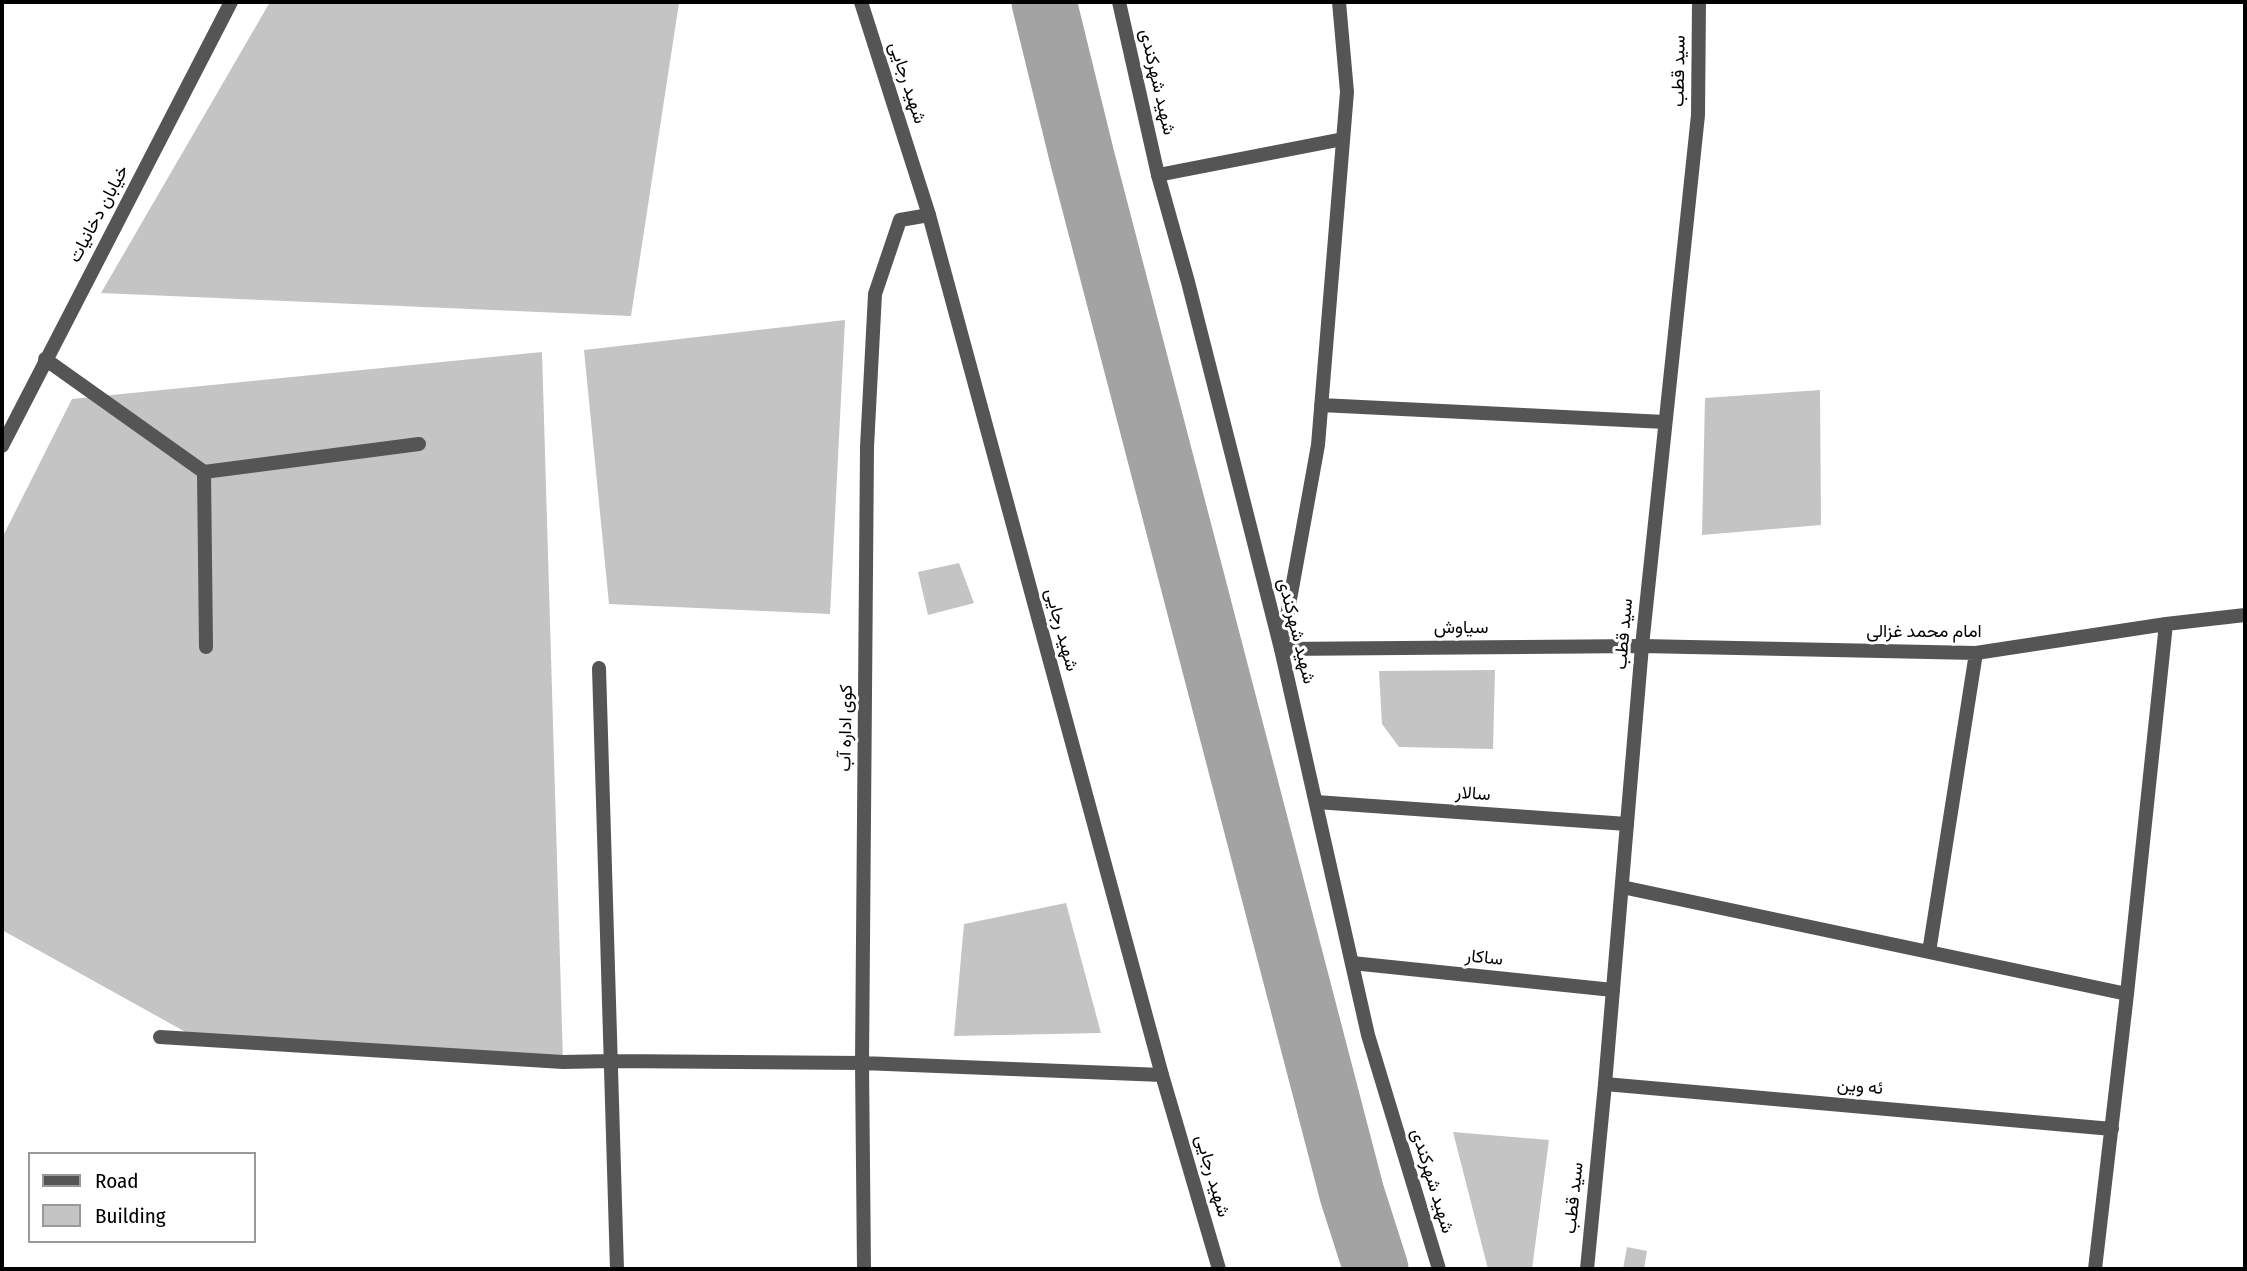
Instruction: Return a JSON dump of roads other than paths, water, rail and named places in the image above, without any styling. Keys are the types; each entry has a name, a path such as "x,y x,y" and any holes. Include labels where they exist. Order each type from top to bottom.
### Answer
{"street":[{"name":"خیابان دخانیات","path":"2,446 231,2"},
{"name":"شهید رجایی","path":"861,2 929,215 1163,1075 1219,1269"},
{"name":"شهید شهرکندی","path":"1119,2 1158,175 1188,282 1281,649 1368,1035 1438,1269"},
{"path":"1281,649 1318,446 1347,92 1339,2"},
{"name":"سید قطب","path":"1587,1269 1642,646 1698,115 1699,2"},
{"path":"1158,175 1343,139"},
{"name":"کوی اداره آب","path":"864,1269 862,1062 867,447 875,294 900,220 929,215"},
{"path":"45,359 204,471 419,444"},
{"path":"1321,405 1664,422"},
{"path":"204,471 206,647"},
{"name":"امام محمد غزالی","path":"1642,646 1976,653 2166,624 2245,615"},
{"path":"2095,1269 2166,624"},
{"name":"سیاوش","path":"1281,649 1642,646"},
{"path":"1929,952 1976,653"},
{"path":"599,668 617,1269"},
{"name":"سالار","path":"1316,802 1627,824"},
{"path":"1622,887 2127,994"},
{"name":"ساکار","path":"1352,963 1613,990"},
{"path":"160,1037 563,1062 862,1062 1163,1075"},
{"name":"ئه وین","path":"1605,1084 2112,1129"}],"waterway":[{"path":"1044,2 1352,1194 1376,1269"}]}
